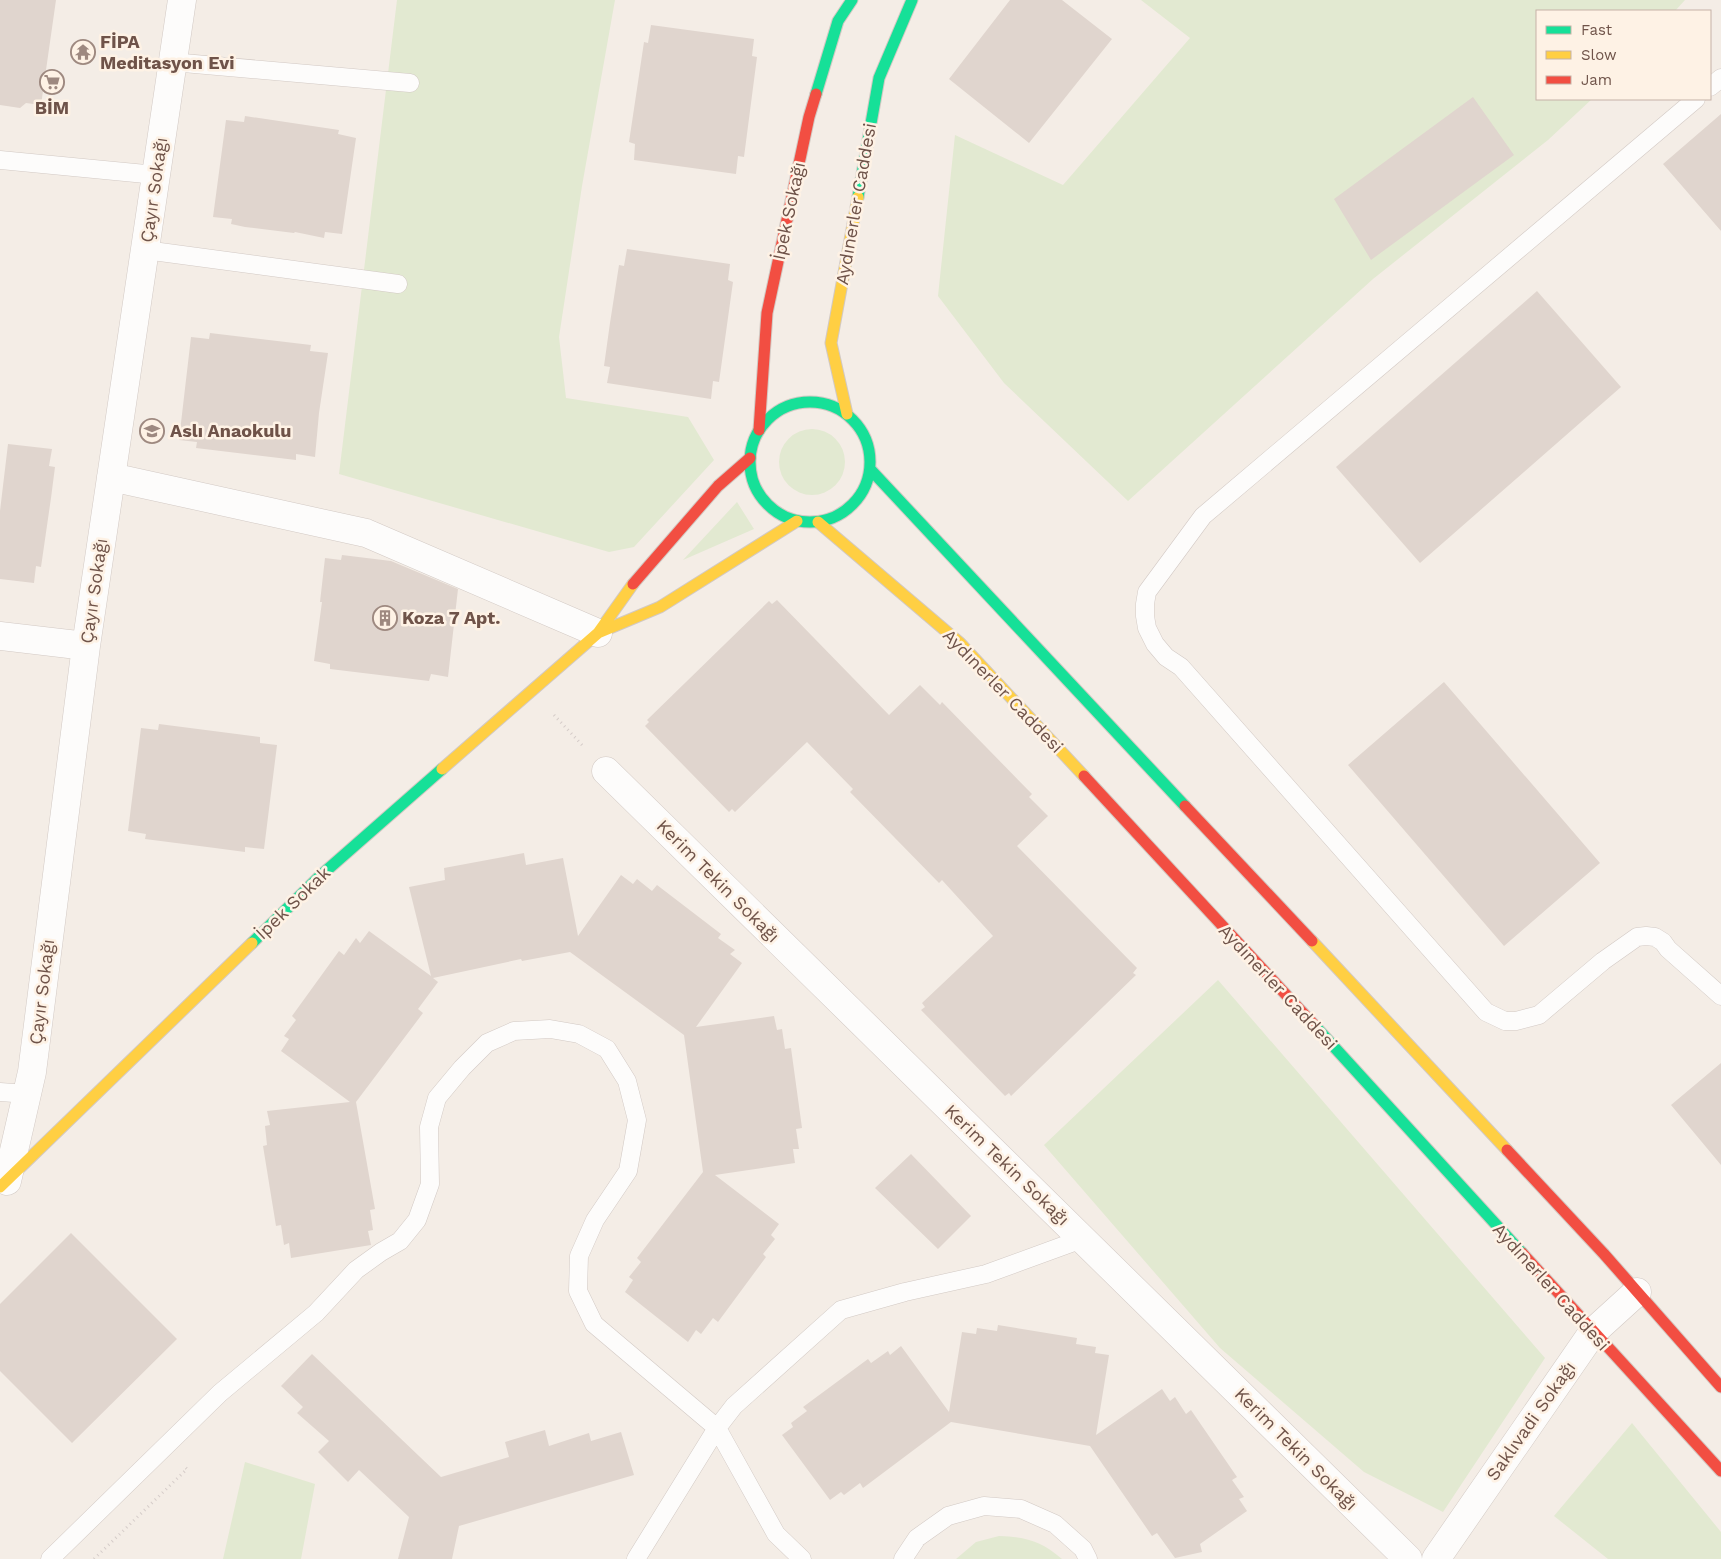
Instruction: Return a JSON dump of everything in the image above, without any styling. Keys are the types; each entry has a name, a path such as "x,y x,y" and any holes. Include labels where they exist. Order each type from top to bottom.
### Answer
{"main road":[{"name":"İpek Sokağı","path":"759,430 767,314 809,117 838,21 852,0"},
{"name":"Aydınerler Caddesi","path":"847,414 831,343 879,78 912,0"},
{"path":"808,401 829,404 847,414 862,430 869,448 870,469 862,493 848,509 830,519 818,522 797,520 778,513 762,498 752,480 750,458 759,430 773,414 792,404 808,401"},
{"path":"598,633 634,583 718,486 750,458"},
{"path":"870,469 1637,1292 1721,1387"},
{"path":"598,633 660,607 797,520"},
{"name":"Aydınerler Caddesi","path":"818,522 960,643 1304,1014 1592,1332 1721,1471"},
{"name":"İpek Sokak","path":"3,1184 319,877 598,633"}],"street":[{"name":"Çayır Sokağı","path":"3,1184 32,1072 86,646 182,0"},
{"path":"111,477 366,533 598,633"},
{"path":"0,636 86,646"},
{"name":"Kerim Tekin Sokağı","path":"606,771 1408,1559"},
{"name":"Saklıvadi Sokağı","path":"1436,1559 1592,1332 1637,1292"}],"lane":[{"path":"172,62 410,82"},
{"path":"1711,86 1721,78"},
{"path":"1695,100 1203,516 1147,592 1145,616 1147,628 1154,644 1166,657 1182,667 1486,1012 1505,1021 1516,1021 1538,1015 1603,961 1637,937 1646,936 1655,937 1663,942 1668,949 1721,996"},
{"path":"0,160 156,175"},
{"path":"145,250 398,284"},
{"path":"50,1559 220,1393 316,1313 356,1270 400,1241 417,1220 430,1184 430,1127 437,1098 462,1068 487,1043 514,1031 550,1029 579,1034 607,1048 627,1081 637,1120 628,1171 595,1220 578,1256 578,1291 594,1324 717,1428 776,1534 802,1559"},
{"path":"0,1092 27,1094"},
{"path":"636,1559 717,1428 734,1406 841,1310 905,1292 986,1274 1082,1238"},
{"path":"903,1559 917,1538 948,1516 984,1506 1021,1509 1055,1524 1083,1549 1088,1559"}],"path":[{"path":"532,691 606,771"}],"green space":[{"path":"397,0 615,0 582,186 559,337 566,398 688,417 714,460 634,547 609,552 339,474"},
{"path":"1141,0 1685,0 1676,10 1536,10 1536,100 1591,100 1548,140 1373,279 1128,501 1004,383 938,296 955,135 1063,185 1190,38"},
{"path":"805,429 819,429 831,434 840,443 845,455 843,475 836,486 819,495 805,495 793,490 784,481 779,469 779,455 784,443 793,434"},
{"path":"737,502 754,529 683,560"},
{"path":"1218,980 1545,1358 1443,1512 1364,1472 1220,1348 1044,1145"},
{"path":"1632,1423 1721,1532 1721,1559 1608,1559 1554,1516"},
{"path":"245,1462 315,1484 301,1559 223,1559"},
{"path":"999,1536 1017,1537 1033,1541 1062,1559 956,1559 976,1542"}],"building":[{"path":"0,0 56,0 41,105 26,103 20,108 0,105"},
{"path":"1010,0 1062,0 1112,39 1029,143 949,79"},
{"path":"651,25 754,39 752,56 757,57 744,157 738,156 736,174 634,160 635,144 629,142 644,42 648,43"},
{"path":"1473,97 1514,155 1371,260 1334,199"},
{"path":"1721,114 1721,231 1663,164"},
{"path":"245,116 339,130 338,134 356,138 342,234 325,232 324,238 295,232 245,227 231,224 232,219 213,217 226,120 244,122"},
{"path":"627,249 730,264 728,280 733,282 719,382 713,381 711,399 607,383 610,367 604,366 610,323 619,265 624,266"},
{"path":"1537,291 1621,387 1420,563 1336,467"},
{"path":"210,333 311,345 310,351 328,353 315,457 296,454 296,460 196,448 197,442 179,440 191,337 209,339"},
{"path":"8,444 52,449 49,466 55,467 51,498 41,567 36,566 34,583 0,579 0,511"},
{"name":"Koza 7 Apt.","path":"342,555 391,561 458,589 448,677 431,674 429,681 330,669 330,664 314,661 322,602 320,602 325,558 341,560"},
{"path":"777,600 889,715 920,685 940,705 942,702 1032,794 1029,797 1048,816 1017,846 1137,968 1133,973 1136,975 1011,1096 1009,1093 1005,1096 921,1010 925,1007 922,1003 993,936 942,880 939,883 850,792 853,789 807,742 735,812 732,809 729,812 645,726 649,722 647,720 769,601 772,604"},
{"path":"1444,682 1600,863 1504,946 1348,765"},
{"path":"159,724 260,737 260,743 277,745 264,849 245,847 245,852 145,839 146,834 128,831 141,728 158,730"},
{"path":"524,853 526,865 563,858 578,936 621,875 633,884 637,879 652,891 657,885 721,934 718,938 735,950 730,954 742,963 696,1027 774,1016 777,1030 782,1029 785,1049 791,1048 802,1128 796,1129 799,1149 793,1149 795,1163 715,1175 779,1224 771,1235 775,1239 763,1254 766,1257 718,1322 713,1318 701,1334 696,1330 688,1342 625,1292 633,1280 629,1277 641,1262 637,1258 703,1172 684,1035 570,952 522,961 521,959 433,978 438,982 418,1009 423,1013 356,1102 375,1209 370,1210 373,1230 368,1231 371,1245 291,1258 289,1243 284,1245 281,1225 276,1226 263,1146 267,1145 265,1126 270,1125 267,1111 350,1102 281,1051 289,1039 284,1036 296,1020 292,1016 339,951 344,955 356,938 360,943 369,931 431,976 409,887 445,880 444,868"},
{"path":"1721,1063 1721,1165 1671,1105"},
{"path":"911,1154 971,1216 938,1249 875,1188"},
{"path":"71,1233 177,1339 72,1443 0,1371 0,1304"},
{"path":"998,1325 1077,1338 1076,1344 1096,1347 1095,1353 1109,1355 1096,1435 1162,1389 1170,1401 1175,1397 1186,1414 1191,1410 1237,1477 1232,1480 1244,1497 1239,1499 1247,1511 1200,1544 1202,1552 1175,1558 1157,1533 1152,1536 1090,1446 951,1422 863,1488 860,1483 844,1495 841,1492 830,1500 782,1435 793,1427 791,1423 807,1411 803,1407 868,1359 871,1363 888,1351 890,1355 901,1346 949,1412 962,1332 976,1334 977,1328 997,1331"},
{"path":"312,1354 441,1477 509,1457 505,1442 545,1430 549,1446 589,1433 591,1441 621,1432 634,1475 459,1526 452,1559 398,1559 409,1517 359,1470 348,1482 318,1452 329,1441 297,1413 303,1407 281,1386"}],"traffic: fast":[{"path":"816,94 838,21 852,0"},
{"path":"858,197 879,78 912,0"},
{"path":"810,402 822,403 833,407 843,412 852,420 860,429 865,439 869,450 870,462 869,474 865,485 860,495 852,504 843,512 833,517 822,521 810,522 798,521 787,517 777,512 768,504 760,495 755,485 751,474 750,462 751,450 755,439 760,429 768,420 777,412 787,407 798,403 810,402"},
{"path":"870,469 1185,806"},
{"path":"252,943 319,877 442,769"},
{"path":"1315,1026 1522,1253"}],"traffic: slow":[{"path":"847,414 831,343 858,197"},
{"path":"598,633 660,607 797,521"},
{"path":"818,522 960,643 1084,776"},
{"path":"442,769 598,633 633,584"},
{"path":"1312,941 1507,1150"},
{"path":"0,1187 252,943"}],"traffic: jam":[{"path":"759,430 767,313 809,117 816,94"},
{"path":"633,584 718,486 750,458"},
{"path":"1084,776 1315,1026"},
{"path":"1185,806 1312,941"},
{"path":"1507,1150 1604,1254 1721,1387"},
{"path":"1522,1253 1721,1471"}],"place":[{"name":"FİPA Meditasyon Evi","path":"83,52"},
{"name":"BİM","path":"52,82"},
{"name":"Aslı Anaokulu","path":"152,431"},
{"name":"Koza 7 Apt.","path":"385,618"}]}
